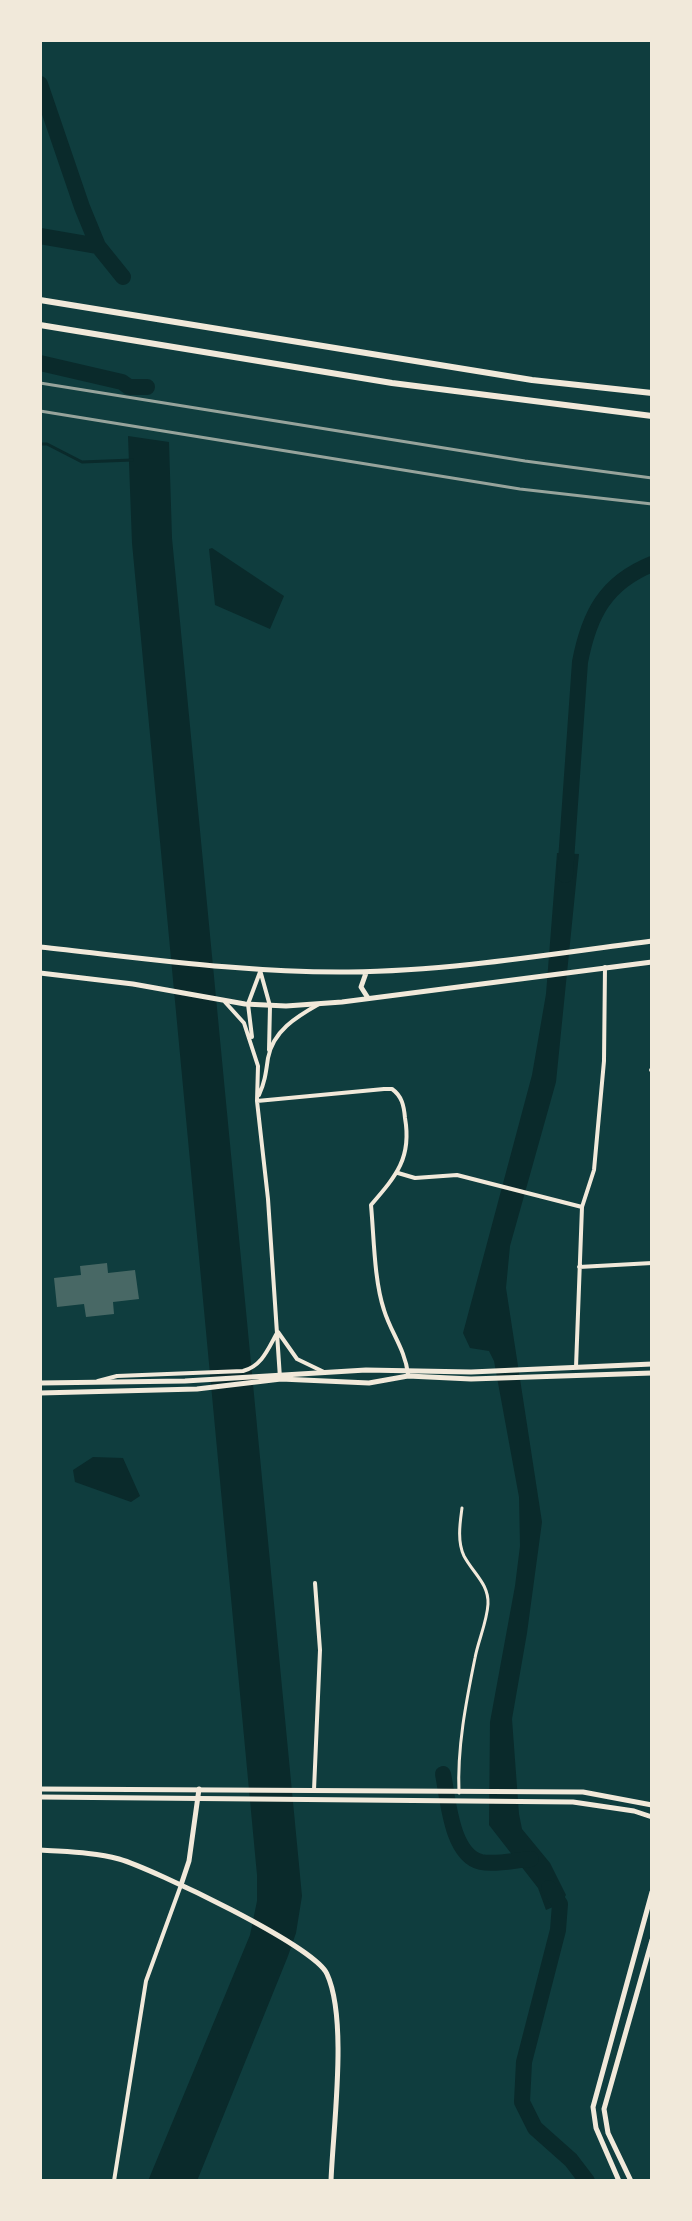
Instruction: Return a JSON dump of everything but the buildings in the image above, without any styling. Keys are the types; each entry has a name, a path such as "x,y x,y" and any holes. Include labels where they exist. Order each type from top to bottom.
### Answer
{"highway":[{"path":"40,300 445,367 652,393"},
{"path":"40,325 392,383 652,416"}],"main road":[{"path":"40,947 260,970 367,972 446,967 652,941"},
{"path":"40,973 270,1006 319,1004 652,962"},
{"path":"367,972 361,987 368,998"},
{"path":"40,1383 652,1364"},
{"path":"280,1377 369,1383 408,1372 471,1379 652,1373"},
{"path":"40,1393 197,1389 261,1378"},
{"path":"40,1789 583,1792 652,1805"},
{"path":"181,1885 189,1861 199,1789"},
{"path":"40,1797 591,1803 652,1817"},
{"path":"40,1850 86,1853 121,1860 181,1885 217,1901 306,1952 326,1970 336,2017 331,2181"},
{"path":"619,2181 596,2128 593,2107 652,1892"},
{"path":"631,2181 608,2133 604,2109 652,1940"}],"street":[{"path":"576,1367 582,1207 594,1170 604,1061 605,967"},
{"path":"260,970 248,1004 258,1066 257,1101 268,1199 280,1377"},
{"path":"257,1101 267,1075 270,1006 260,970"},
{"path":"223,1001 238,1013 253,1046"},
{"path":"268,1057 287,1025 319,1004"},
{"path":"257,1101 392,1089 403,1102 406,1150 398,1173 371,1205 380,1295 384,1311 402,1346 408,1372"},
{"path":"398,1173 415,1178 457,1175 582,1207"},
{"path":"579,1267 652,1263"},
{"path":"92,1382 117,1376 252,1369 262,1359 278,1331"},
{"path":"278,1331 297,1359 326,1373"},
{"path":"459,1793 458,1769 465,1720 475,1656 488,1605 486,1587 462,1553 459,1532 462,1508"},
{"path":"314,1790 320,1650 315,1583"},
{"path":"114,2181 146,1981 181,1885"}],"water":[{"path":"128,436 169,442 172,538 302,1896 296,1933 288,1956 197,2181 148,2181 250,1935 257,1901 257,1875 132,543"},
{"path":"212,548 284,596 270,629 215,605 209,549"},
{"path":"557,853 579,854 556,1082 510,1246 506,1288 542,1522 512,1719 522,1829 550,1863 566,1895 560,1904 546,1910 538,1888 489,1825 490,1722 515,1586 520,1546 519,1497 494,1361 489,1351 470,1348 463,1333 532,1075 546,994"},
{"path":"93,1457 123,1458 140,1496 131,1502 75,1482 73,1470"}],"waterway":[{"path":"40,84 98,246 123,277"},
{"path":"40,236 98,246"},
{"path":"40,363 122,382 129,387 147,387"},
{"path":"40,444 47,444 82,462 132,460"},
{"path":"565,875 580,662 588,630 594,615 611,591 652,564"},
{"path":"443,1774 457,1837 471,1857 487,1863 531,1859"},
{"path":"549,1888 560,1904 558,1930 524,2062 522,2102 535,2128 571,2160 587,2181"}],"railway":[{"path":"40,383 525,461 652,478"},
{"path":"40,411 520,489 652,504"}]}
